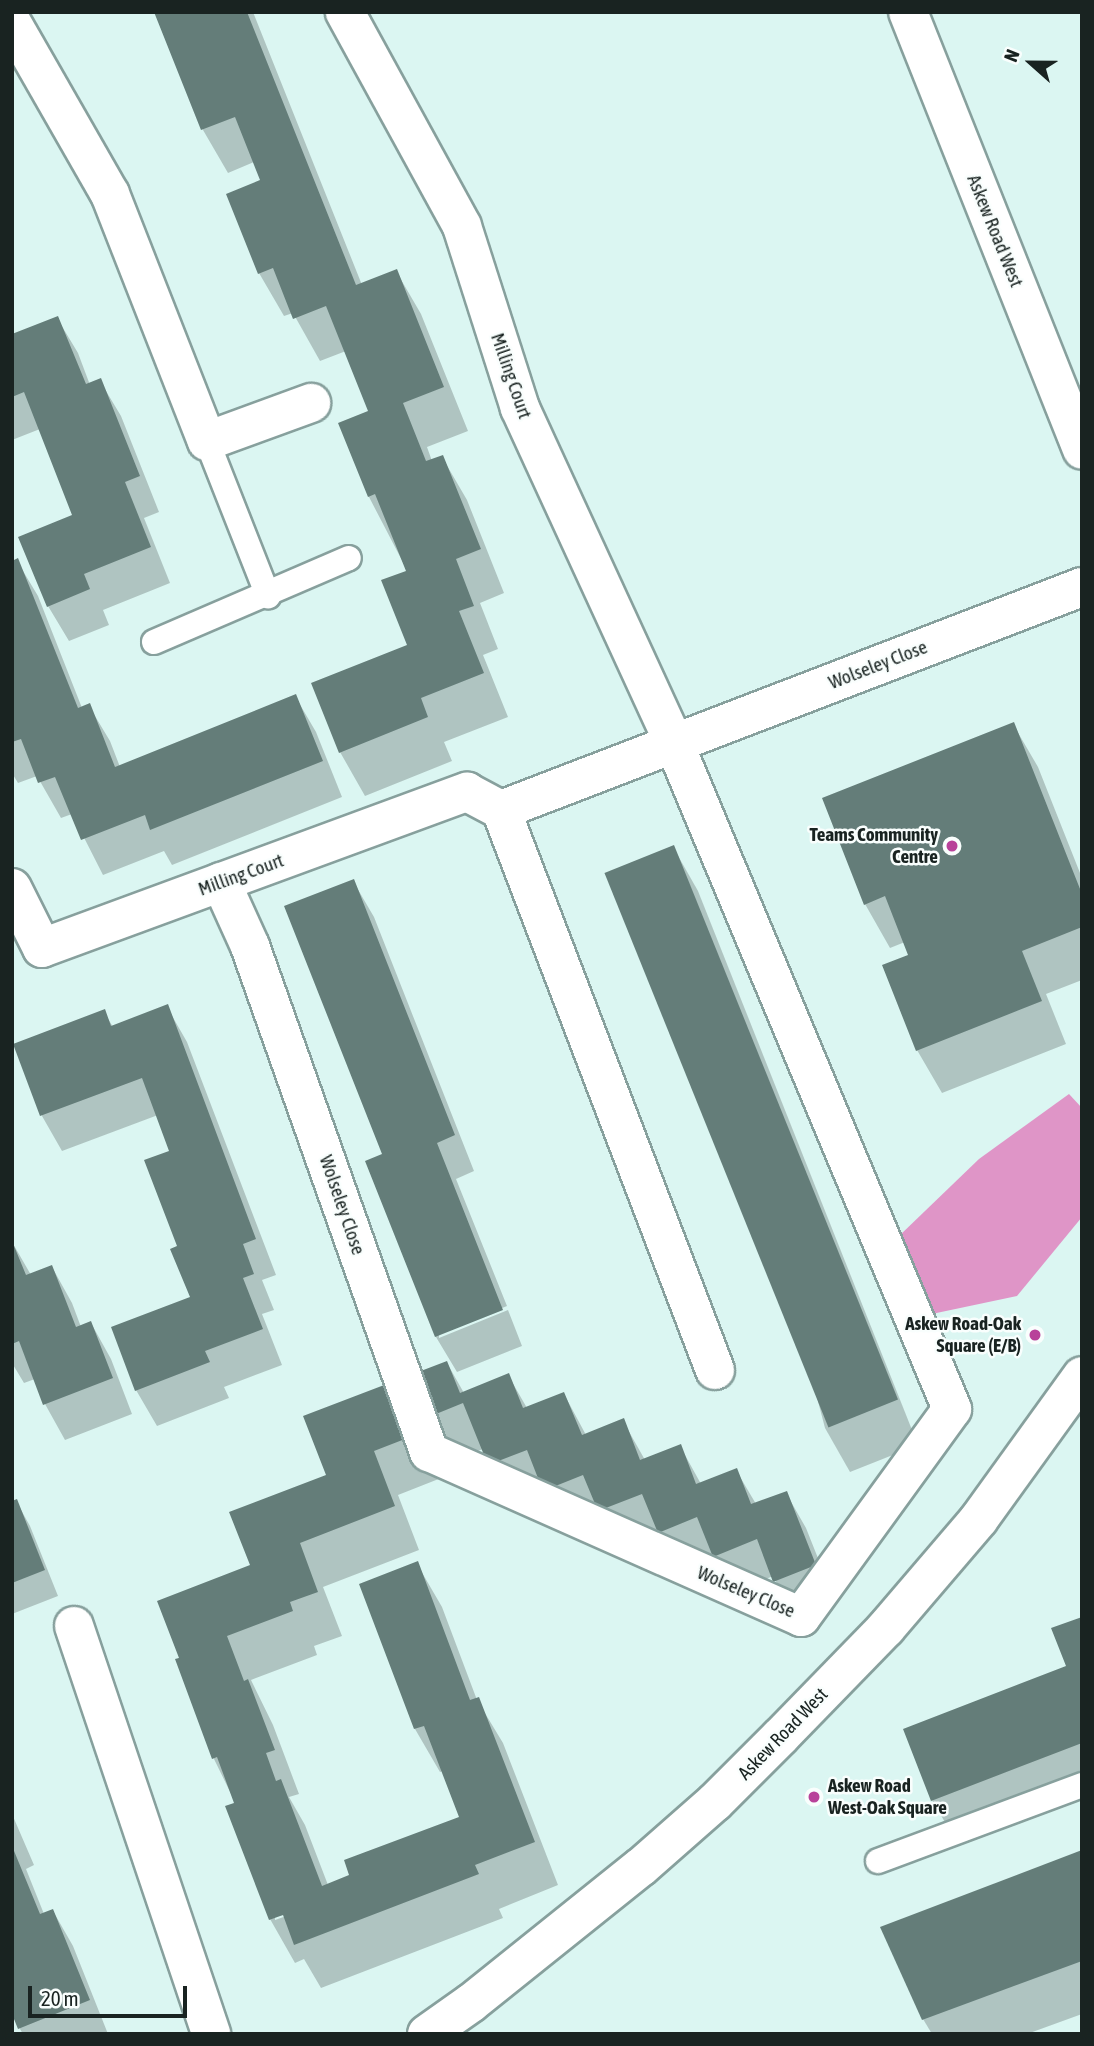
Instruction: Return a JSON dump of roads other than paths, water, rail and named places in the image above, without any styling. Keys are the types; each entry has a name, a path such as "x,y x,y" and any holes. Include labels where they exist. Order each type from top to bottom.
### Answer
{"street":[{"name":"Milling Court","path":"345,12 463,226 520,408 674,743"},
{"name":"Askew Road West","path":"908,12 1082,450"},
{"path":"12,23 110,194 207,441 311,403"},
{"name":"Wolseley Close","path":"500,810 1082,587"},
{"name":"Wolseley Close","path":"221,882 250,946 429,1452 802,1617 951,1409 674,743"},
{"name":"Milling Court","path":"12,888 27,950 467,792 500,810"},
{"path":"500,810 715,1370"},
{"name":"Askew Road West","path":"427,2034 471,2003 631,1876 715,1802 886,1628 1076,1399"},
{"path":"74,1626 211,2034"}],"lane":[{"path":"207,441 268,596"},
{"path":"154,642 268,596 349,558"},
{"path":"878,1861 1082,1785"}],"place":[{"name":"Teams Community Centre","path":"952,846"},
{"name":"Askew Road-Oak Square (E/B)","path":"1035,1335"},
{"name":"Askew Road West-Oak Square","path":"814,1797"}]}
